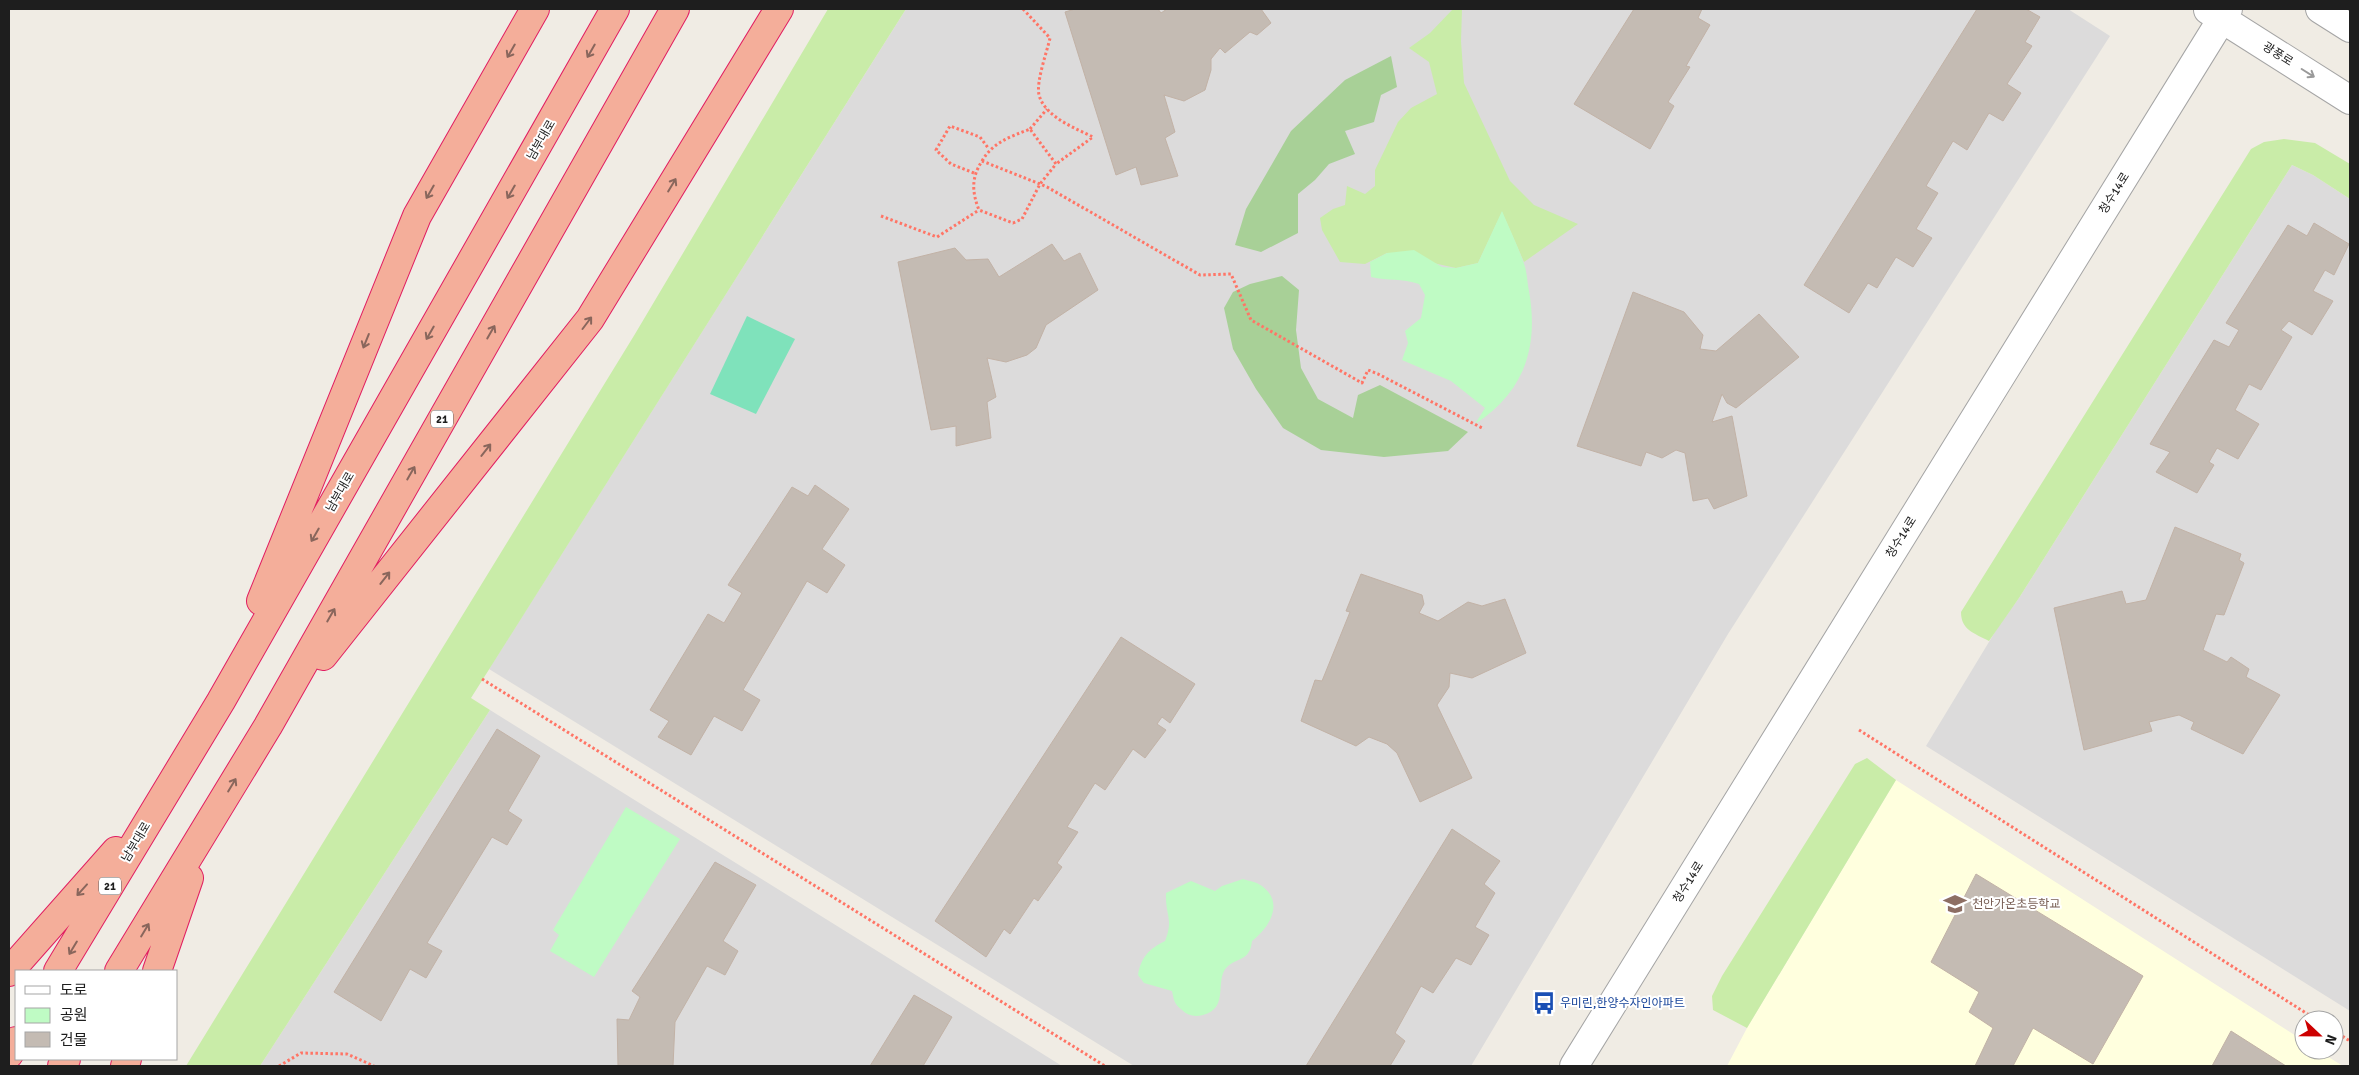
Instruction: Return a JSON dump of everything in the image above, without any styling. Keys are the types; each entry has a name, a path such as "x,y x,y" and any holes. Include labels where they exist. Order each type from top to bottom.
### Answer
{"highway":[{"path":"221,700 416,216 535,9"},
{"name":"남부대로","path":"59,970 221,700 615,9"},
{"name":"21","path":"120,970 268,726 675,9"},
{"path":"268,726 590,319 779,9"},
{"path":"9,972 161,801"},
{"path":"157,970 206,827"}],"street":[{"path":"2320,9 2350,28"},
{"name":"광풍로","path":"2219,12 2350,100"},
{"name":"청수14로","path":"1574,1066 2219,12"}],"path":[{"path":"979,210 1013,223 1022,219 1040,184 1056,164 1093,137 1065,123 1047,109 1039,94 1041,74 1050,38 1023,9"},
{"path":"979,210 975,198 974,174 989,150 1003,140 1030,129 1047,109"},
{"path":"974,174 951,164 936,150 950,126 980,137 989,150"},
{"path":"1030,129 1056,164"},
{"path":"982,162 1040,184 1200,275 1231,274 1251,320 1362,383 1368,370 1484,429"},
{"path":"881,216 937,237 979,210"},
{"path":"482,679 1105,1066"},
{"path":"1858,730 2301,1010"},
{"path":"279,1066 301,1053 347,1054 374,1066"}],"shaded area":[{"path":"906,9 2068,9 2110,36 1728,634 1471,1066 1134,1066 489,669"},
{"path":"2292,165 2313,175 2350,199 2350,1011 1926,746 1998,627 2019,598"},
{"path":"490,710 1062,1066 260,1066"},
{"name":"천안가온초등학교","path":"1896,780 2294,1035 2294,1060 2333,1060 2343,1066 1727,1066 1747,1028"}],"green space":[{"path":"828,9 906,9 471,698 490,710 260,1066 186,1066 635,334"},
{"path":"1453,9 1462,9 1461,41 1464,83 1510,181 1534,205 1578,224 1524,262 1502,212 1478,263 1456,268 1387,253 1365,264 1340,262 1322,230 1320,218 1333,209 1345,205 1347,186 1365,194 1375,186 1375,170 1398,122 1411,108 1437,94 1429,62 1409,48 1430,33"},
{"path":"1391,56 1397,87 1381,95 1374,122 1345,131 1355,154 1329,164 1315,180 1298,194 1298,233 1261,252 1235,245 1246,209 1291,131 1345,80"},
{"path":"2284,139 2315,143 2350,164 2350,199 2313,175 2292,165 2019,598 1989,641 1969,630 1963,623 1961,612 2251,149 2264,142"},
{"path":"1502,211 1525,268 1532,312 1532,331 1524,367 1516,383 1506,398 1475,424 1485,408 1451,381 1402,360 1408,343 1405,331 1421,318 1425,295 1419,284 1371,277 1370,262 1387,253 1414,250 1442,267 1456,268 1478,263"},
{"path":"1282,276 1299,290 1296,330 1301,368 1318,399 1353,418 1358,395 1380,385 1468,432 1448,451 1384,457 1321,450 1283,428 1256,389 1233,349 1224,308 1233,292 1250,284"},
{"path":"747,316 795,339 756,414 710,394"},
{"path":"1867,758 1896,780 1747,1028 1713,1010 1712,996 1722,976 1855,764"},
{"path":"626,807 680,839 594,977 550,951 559,935 553,930"},
{"path":"1243,879 1260,885 1269,893 1273,900 1272,915 1264,929 1252,941 1249,952 1243,958 1227,967 1223,973 1219,1000 1216,1006 1203,1015 1189,1015 1176,1004 1172,991 1144,983 1138,975 1144,958 1154,947 1165,941 1168,933 1169,922 1166,893 1191,881 1215,891 1222,886"}],"building":[{"path":"1075,9 1158,9 1161,13 1167,9 1261,9 1271,23 1257,35 1250,32 1225,53 1220,48 1211,59 1211,70 1205,90 1184,101 1164,95 1175,132 1165,138 1178,176 1141,185 1136,167 1116,175 1065,12"},
{"path":"1634,9 1702,9 1698,18 1710,25 1686,66 1690,67 1668,102 1674,106 1650,149 1574,104"},
{"path":"1977,9 2026,9 2040,17 2025,42 2032,46 2007,84 2021,93 2003,121 1989,113 1967,150 1953,141 1926,186 1938,193 1916,229 1932,238 1913,267 1896,257 1877,288 1868,283 1849,313 1804,285"},
{"path":"2314,223 2349,244 2334,275 2325,270 2313,291 2333,301 2312,335 2289,321 2281,330 2292,337 2261,390 2249,384 2235,410 2259,424 2238,459 2217,448 2209,462 2214,465 2197,493 2156,472 2170,452 2150,444 2214,340 2229,347 2239,330 2226,323 2288,225 2307,236"},
{"path":"1052,244 1064,261 1080,253 1098,290 1046,325 1036,348 1027,355 1006,362 987,358 996,397 987,402 991,438 956,446 956,426 931,430 898,262 955,248 966,260 988,259 999,277"},
{"path":"1633,292 1684,312 1703,335 1700,349 1716,351 1759,314 1799,357 1736,408 1727,403 1722,394 1712,422 1732,416 1747,496 1714,509 1708,498 1693,501 1685,453 1676,450 1662,458 1646,452 1641,466 1577,446"},
{"path":"815,485 849,509 822,549 845,565 827,593 807,581 743,690 760,700 742,731 714,716 691,755 658,737 669,721 650,710 708,614 724,623 742,593 728,585 792,487 808,496"},
{"path":"2175,527 2241,554 2239,560 2244,563 2224,615 2216,614 2203,650 2227,662 2231,657 2249,669 2246,677 2280,695 2243,754 2191,729 2194,722 2179,715 2149,722 2152,731 2084,750 2054,608 2122,591 2126,604 2146,600"},
{"path":"1361,574 1422,595 1424,604 1419,613 1438,621 1468,602 1482,606 1505,599 1526,653 1472,678 1450,673 1449,687 1437,705 1472,778 1420,802 1397,753 1387,744 1369,737 1356,746 1301,721 1315,680 1322,681 1350,612 1346,611"},
{"path":"1121,637 1195,684 1170,723 1162,717 1157,724 1166,730 1145,758 1133,749 1105,790 1095,783 1067,827 1078,832 1057,863 1062,867 1038,901 1034,898 1010,934 1004,929 986,957 935,921"},
{"path":"497,729 540,756 508,811 522,820 507,845 492,837 427,943 442,951 426,978 410,969 381,1021 334,992"},
{"path":"1452,829 1500,861 1484,884 1495,893 1475,927 1489,935 1471,965 1456,958 1433,993 1421,986 1395,1033 1405,1041 1390,1066 1306,1066"},
{"path":"715,862 756,885 723,941 738,951 725,975 707,966 675,1022 673,1066 618,1066 617,1019 629,1020 640,997 632,991"},
{"path":"1976,874 2143,976 2093,1064 2033,1028 2013,1066 1975,1066 1993,1028 1969,1012 1979,992 1931,962"},
{"path":"914,995 952,1017 923,1066 870,1066"},
{"path":"2231,1031 2286,1066 2212,1066"}],"place":[{"name":"천안가온초등학교","path":"1955,904"},
{"name":"우미린,한양수자인아파트","path":"1544,1003"}]}
